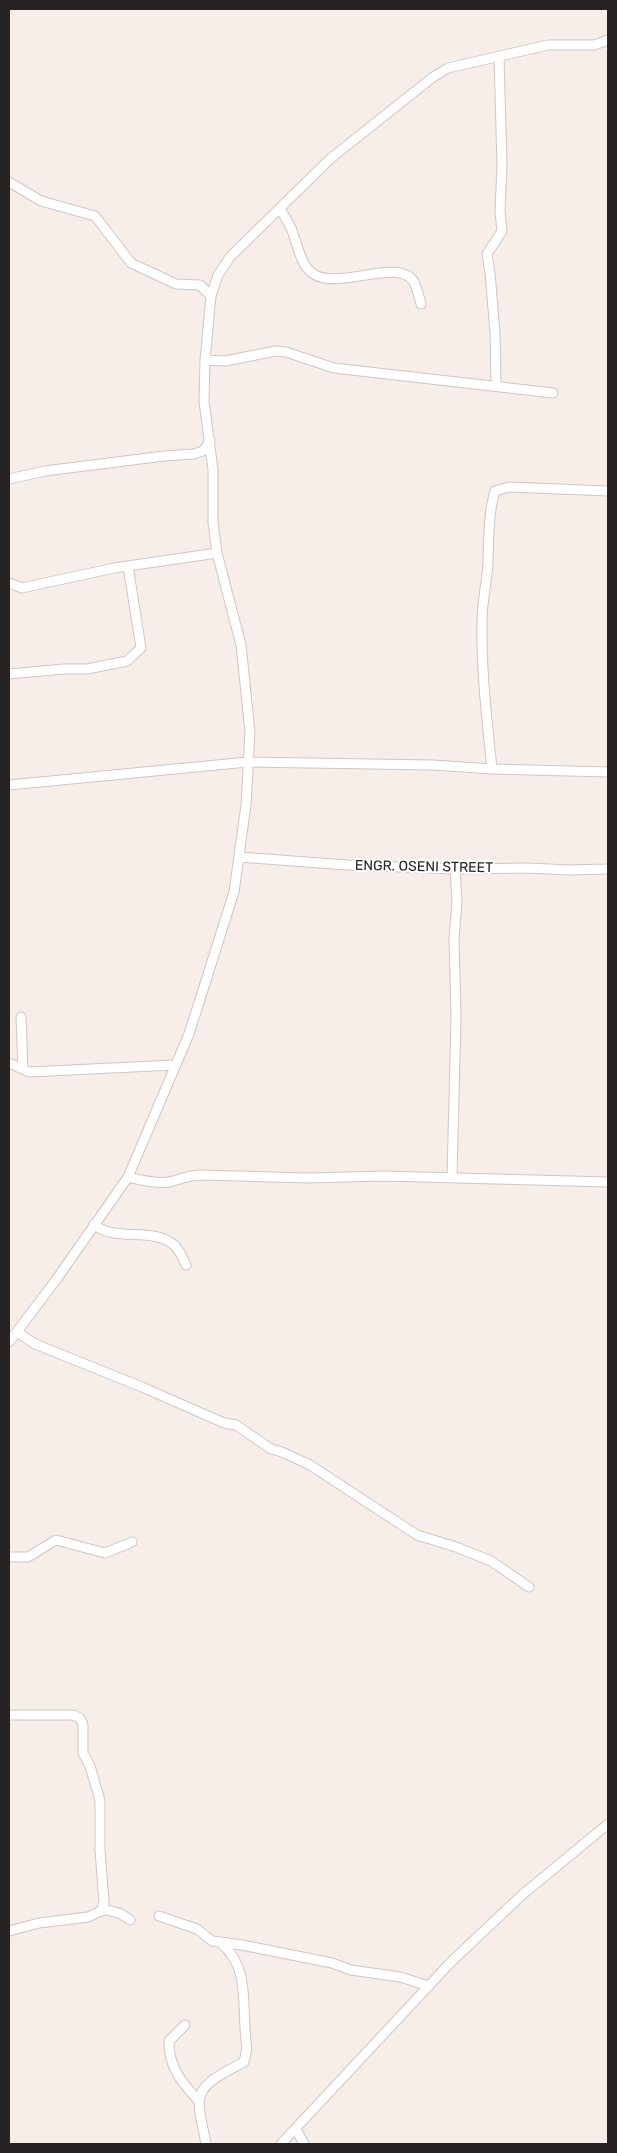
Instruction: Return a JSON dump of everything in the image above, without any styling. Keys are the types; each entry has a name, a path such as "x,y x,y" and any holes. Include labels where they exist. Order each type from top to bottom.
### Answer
{"street":[{"path":"9,1342 128,1177 174,1065 189,1034 234,892 246,805 250,732 241,645 217,553 214,523 213,470 204,402 205,360 211,296 218,275 230,257 330,159 433,77 448,68 548,45 594,45 608,40"},
{"path":"496,386 495,333 487,254 502,231 500,211 502,166 499,56"},
{"path":"9,182 41,201 95,216 131,263 176,284 200,285 211,296"},
{"path":"280,209 291,228 300,255 310,272 323,279 348,279 375,273 402,272 414,281 421,304"},
{"path":"205,360 225,361 276,351 286,352 334,368 553,393"},
{"path":"9,479 45,471 194,454 203,451 210,441"},
{"path":"492,769 485,706 482,620 488,565 490,510 495,491 509,487 608,490"},
{"path":"9,583 22,588 128,566 217,553"},
{"path":"9,674 86,669 127,661 141,648 128,566"},
{"path":"9,785 248,762 433,765 492,769 608,772"},
{"name":"ENGR. OSENI STREET","path":"239,857 347,865 455,869 608,869"},
{"path":"452,1177 456,1018 455,869"},
{"path":"21,1017 23,1069"},
{"path":"9,1063 15,1064 29,1072 174,1065"},
{"path":"128,1177 145,1181 168,1182 189,1176 202,1175 308,1178 452,1177 483,1180 608,1182"},
{"path":"94,1224 108,1233 137,1234 170,1242 178,1249 186,1265"},
{"path":"17,1332 36,1344 142,1386 224,1423 236,1425 271,1449 310,1465 417,1535 492,1561 529,1587"},
{"path":"9,1557 28,1557 56,1540 105,1553 132,1542"},
{"path":"9,1715 73,1715 80,1718 83,1724 83,1753 90,1766 100,1801 100,1850 104,1902 101,1911"},
{"path":"281,2144 464,1949 522,1895 608,1824"},
{"path":"9,1931 39,1923 88,1917 108,1910 121,1914 130,1920"},
{"path":"159,1916 197,1929 212,1941 332,1963 351,1970 400,1977 429,1986"},
{"path":"198,2100 202,2091 211,2082 244,2062 248,2048 243,1979 234,1957 221,1943"},
{"path":"185,2025 168,2041 168,2052 181,2081 198,2100 206,2144"},
{"path":"296,2129 304,2144"}]}
